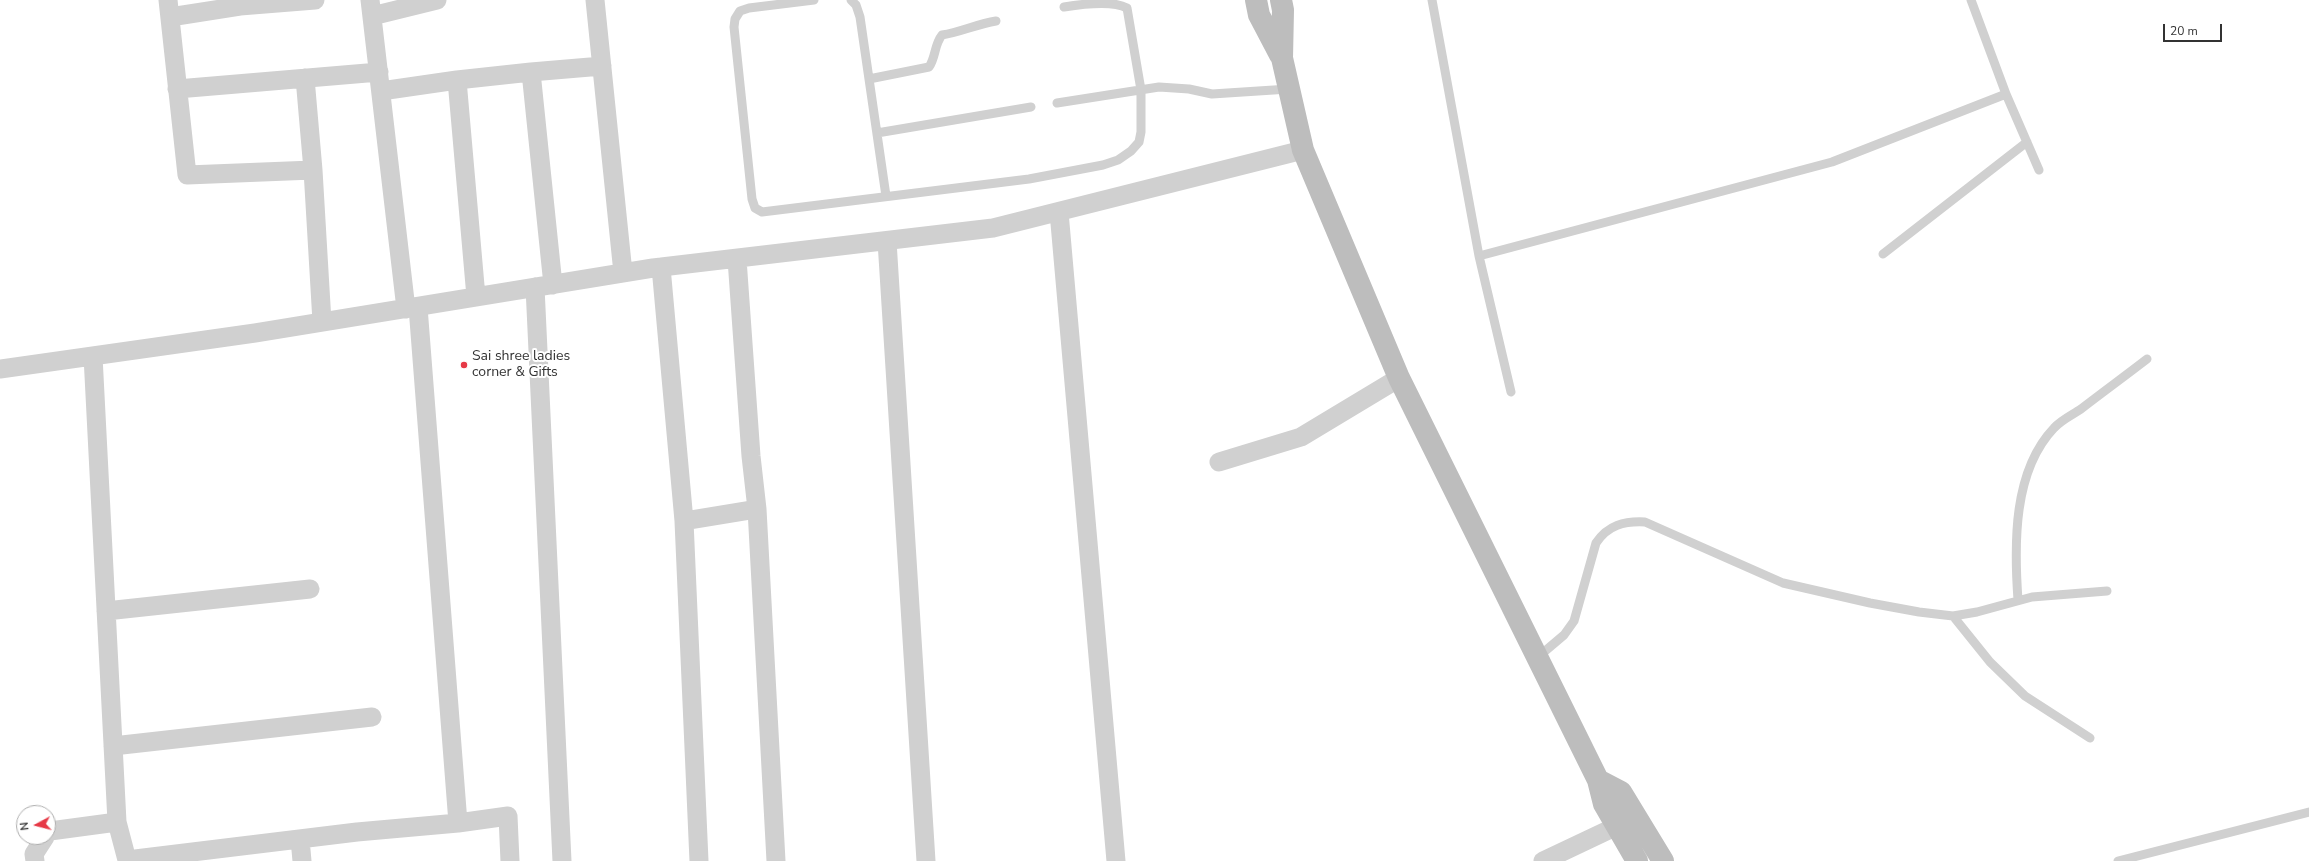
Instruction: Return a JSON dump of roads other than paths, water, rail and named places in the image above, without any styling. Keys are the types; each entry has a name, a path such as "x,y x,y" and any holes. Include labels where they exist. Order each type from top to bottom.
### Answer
{"street":[{"path":"313,170 188,175 169,9 239,3 315,0"},
{"path":"438,0 371,8 381,91 412,308 458,823"},
{"path":"595,0 623,273"},
{"path":"1256,0 1259,15 1282,58"},
{"path":"1281,0 1283,10 1282,58 1303,150 1399,378 1598,780 1604,804 1637,861"},
{"path":"381,91 457,80 602,66"},
{"path":"177,89 379,72"},
{"path":"531,72 544,286 562,861"},
{"path":"305,78 313,170 322,322"},
{"path":"457,80 476,297"},
{"path":"0,369 322,322 661,267 994,228 1303,150"},
{"path":"1059,212 1116,861"},
{"path":"887,241 926,861"},
{"path":"737,259 751,456 757,509 776,861"},
{"path":"661,267 684,521 699,861"},
{"path":"93,356 117,822 127,860 300,839 458,823 508,816 510,861"},
{"path":"1219,462 1301,436 1399,378"},
{"path":"684,521 757,509"},
{"path":"106,611 310,589"},
{"path":"113,746 372,717"},
{"path":"1598,780 1621,792 1663,861"},
{"path":"56,830 117,822"},
{"path":"1543,861 1617,826"},
{"path":"300,839 302,861"},
{"path":"35,861 34,854 40,845"}],"lane":[{"path":"814,0 750,8 740,11 735,19 738,70 752,199 755,208 762,212 774,212 886,196 1029,179 1103,165 1118,160 1131,151 1139,142 1141,132 1141,90 1127,8 1115,0 1098,1 1064,7"},
{"path":"851,0 856,5 860,17 886,196"},
{"path":"1432,0 1479,256 1511,392"},
{"path":"1971,0 2006,94 2039,170"},
{"path":"869,79 930,67 933,61 936,44 942,35 961,32 975,25 996,22"},
{"path":"1057,103 1170,87 1212,94 1289,89"},
{"path":"1479,256 1832,162 2006,94"},
{"path":"877,133 1031,107"},
{"path":"1884,254 2027,142"},
{"path":"2018,600 2017,562 2020,504 2029,469 2040,444 2055,427 2147,359"},
{"path":"1538,657 1564,636 1574,621 1596,543 1604,532 1632,521 1645,522 1783,583 1870,603 1953,616 1977,612 2018,600 2107,591"},
{"path":"1953,616 1990,662 2025,696 2090,738"},
{"path":"2118,861 2309,812"}],"place":[{"name":"Sai shree ladies corner & Gifts","path":"464,365"}]}
